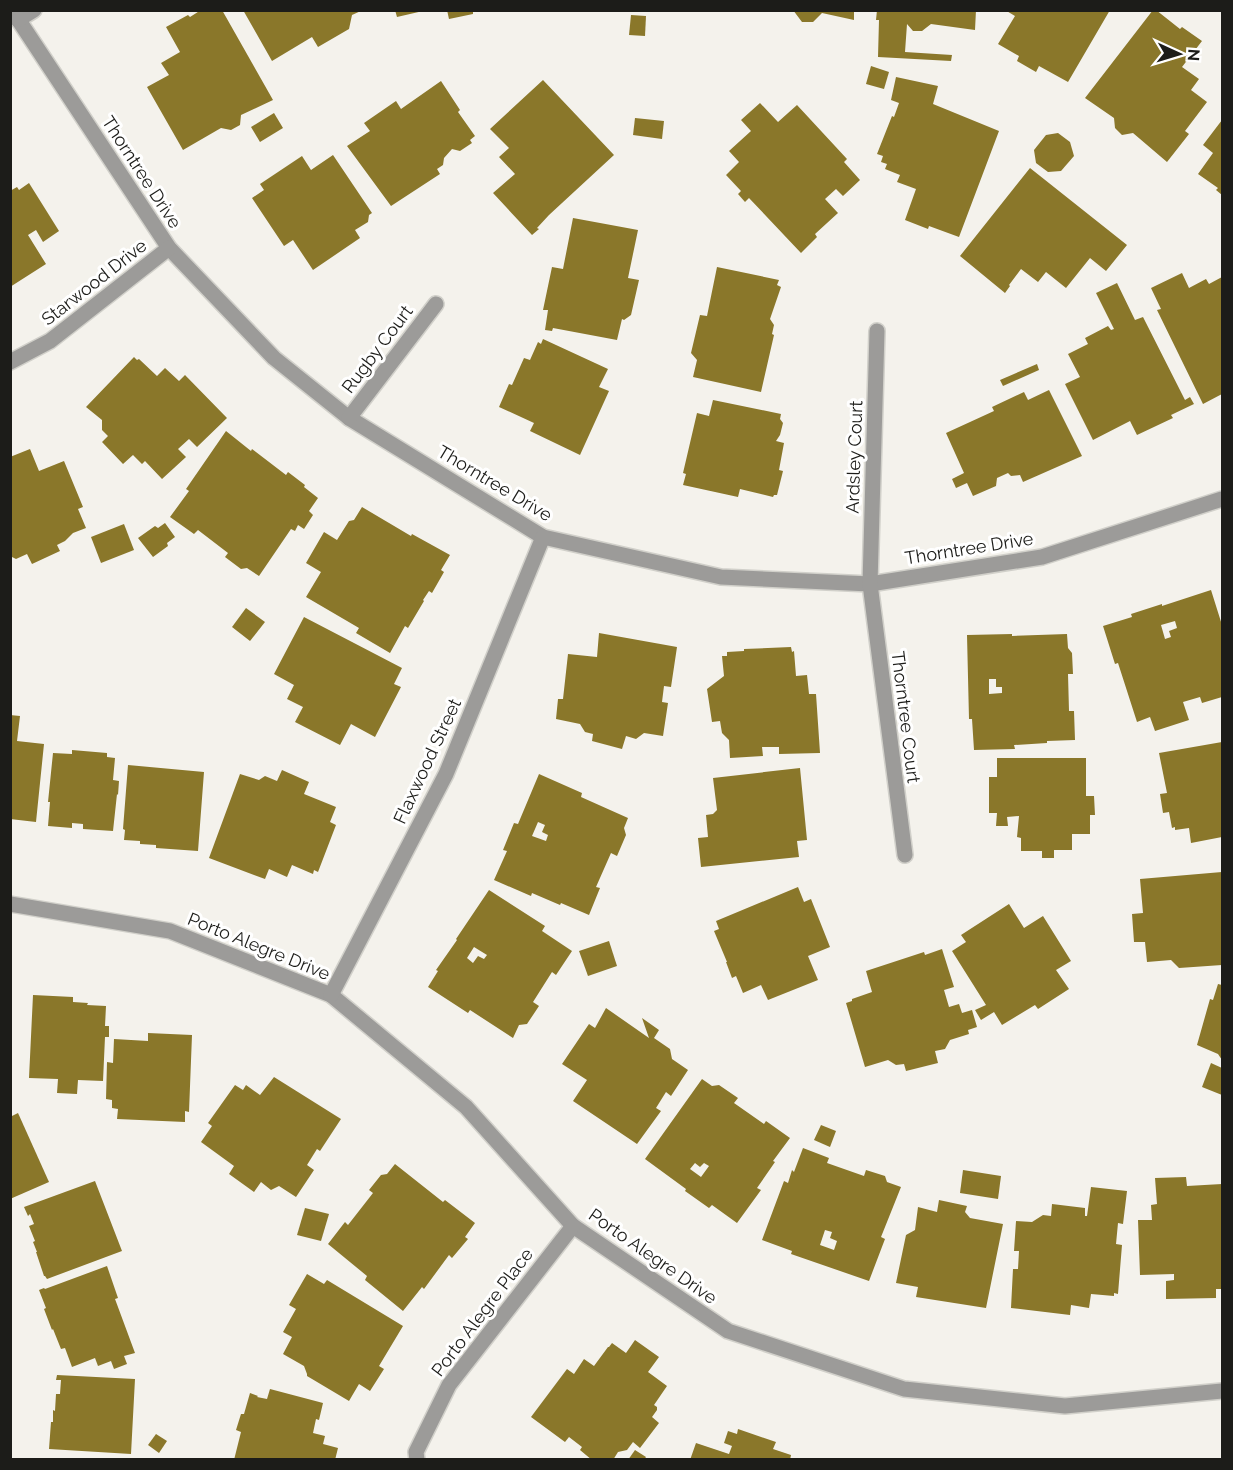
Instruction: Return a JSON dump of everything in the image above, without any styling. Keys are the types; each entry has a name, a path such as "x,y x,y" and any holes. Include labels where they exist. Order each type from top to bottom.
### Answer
{"street":[{"path":"15,15 34,10"},
{"name":"Thorntree Drive","path":"15,15 169,248 274,358 349,418 543,537 721,577 870,584 1042,556 1222,499"},
{"name":"Starwood Drive","path":"10,362 50,341 169,248"},
{"name":"Rugby Court","path":"349,418 436,304"},
{"name":"Ardsley Court","path":"870,584 877,332"},
{"name":"Flaxwood Street","path":"331,995 446,774 543,537"},
{"name":"Thorntree Court","path":"870,584 905,855"},
{"name":"Porto Alegre Drive","path":"10,904 170,931 331,995 466,1107 573,1226 728,1331 904,1389 1065,1406 1222,1390"},
{"name":"Porto Alegre Place","path":"417,1460 416,1452 450,1384 573,1226"}],"building":[{"path":"201,10 222,10 273,100 241,115 240,125 231,130 221,128 183,150 147,87 169,75 161,63 180,52 166,27"},
{"path":"243,10 363,10 352,15 349,29 318,47 312,37 272,61"},
{"path":"395,10 423,10 423,11 397,17"},
{"path":"447,10 473,10 473,14 449,19"},
{"path":"793,10 854,10 854,20 822,13 813,22 802,22"},
{"path":"877,10 976,10 975,30 931,24 922,31 913,31 907,24 905,52 952,55 951,61 878,57"},
{"path":"1005,10 1110,10 1068,82 1039,66 1036,72 1017,61 1019,56 998,44 1015,16"},
{"path":"1153,10 1202,41 1182,67 1199,79 1191,90 1207,102 1185,131 1189,134 1167,162 1133,133 1122,135 1115,128 1114,118 1085,98"},
{"path":"631,15 646,16 645,36 629,35"},
{"path":"871,66 889,72 884,89 866,84"},
{"path":"896,77 938,86 933,104 999,131 959,237 905,220 916,189 897,182 900,175 885,169 887,164 881,162 883,156 877,154 899,103 891,100"},
{"path":"543,80 614,155 549,215 532,235 493,193 515,174 499,157 509,148 490,129"},
{"path":"441,81 460,110 458,112 475,136 470,140 472,143 460,151 452,149 444,158 443,165 437,169 440,174 391,206 347,146 370,131 364,123 396,101 401,109"},
{"path":"760,103 778,122 797,105 847,159 844,162 860,180 843,196 836,189 825,199 838,213 815,234 817,237 801,253 749,198 745,202 738,194 741,191 726,175 739,162 729,151 751,131 741,120"},
{"path":"274,113 283,128 260,142 251,127"},
{"path":"635,118 664,121 662,139 633,135"},
{"path":"1222,120 1222,195 1216,190 1218,188 1198,174 1213,153 1203,145"},
{"path":"1058,133 1070,142 1074,156 1061,171 1048,172 1036,163 1034,150 1046,135"},
{"path":"333,155 372,213 369,215 368,222 355,230 360,238 313,270 293,240 284,246 252,198 264,190 260,184 302,156 311,170"},
{"path":"1030,168 1127,245 1106,271 1090,258 1066,288 1046,272 1038,282 1021,269 1005,293 960,256"},
{"path":"29,183 59,231 43,242 36,230 28,235 46,264 10,287 10,191 17,187 19,190"},
{"path":"573,218 638,230 628,278 639,280 631,315 622,319 617,340 553,328 552,331 545,330 548,310 543,310 552,267 563,269"},
{"path":"717,267 779,280 777,285 781,287 770,319 774,325 772,334 774,335 761,392 693,377 697,360 691,353 700,315 707,316"},
{"path":"1182,273 1189,288 1206,279 1209,284 1222,277 1222,394 1203,404 1157,310 1161,309 1151,288"},
{"path":"1117,283 1135,320 1143,317 1185,400 1190,397 1194,404 1171,415 1173,418 1137,435 1130,421 1093,440 1065,384 1080,377 1068,354 1088,344 1085,338 1108,326 1111,330 1114,329 1096,293"},
{"path":"543,339 608,369 599,387 609,391 580,455 530,431 534,423 499,407 524,358 530,360 538,342 541,344"},
{"path":"134,357 157,376 165,368 179,381 185,375 227,418 197,447 189,439 178,449 186,457 162,479 145,461 142,464 133,455 123,464 102,442 108,436 102,430 102,420 86,407"},
{"path":"1037,364 1039,370 1003,386 1000,380"},
{"path":"1049,390 1082,456 1023,482 1020,475 1011,476 1008,473 997,478 996,486 973,496 967,483 956,488 952,479 964,473 946,433 994,411 992,407 1024,392 1028,400"},
{"path":"713,400 781,414 780,419 783,423 776,441 784,443 779,470 783,471 777,495 773,497 740,489 738,497 683,485 686,474 683,473 697,413 709,416"},
{"path":"226,431 286,475 288,472 318,498 309,511 313,515 304,529 298,525 295,531 291,529 259,576 247,568 241,569 225,557 228,553 198,530 194,534 170,517 189,491 186,489"},
{"path":"30,449 39,471 64,461 83,507 78,509 86,528 73,533 57,545 60,551 32,564 27,554 16,559 10,556 10,457"},
{"path":"362,507 411,536 412,534 450,555 441,570 444,572 432,593 429,591 408,628 405,626 390,653 356,633 359,628 306,597 321,572 306,563 324,532 337,540 349,521 354,520"},
{"path":"165,523 175,537 167,543 168,546 153,557 138,538 155,526 158,528"},
{"path":"124,524 134,550 101,563 91,537"},
{"path":"1211,590 1222,625 1222,697 1202,703 1200,697 1183,702 1189,720 1155,731 1150,717 1137,722 1103,626 1132,617 1131,614 1162,604 1162,606","holes":["1175,621 1177,628 1169,631 1171,637 1165,639 1161,625"]},
{"path":"246,608 265,622 250,641 232,627"},
{"path":"304,617 402,668 394,684 401,687 375,737 351,724 340,745 295,722 303,707 287,699 294,685 274,674"},
{"path":"599,633 677,647 671,687 664,686 662,702 668,703 663,736 644,733 636,739 626,736 622,749 592,741 593,734 585,732 580,724 556,719 558,699 563,699 568,654 597,657"},
{"path":"1067,634 1068,648 1072,653 1073,674 1068,674 1069,711 1074,711 1075,740 1014,745 1015,749 974,750 972,719 969,719 967,635","holes":["989,679 996,679 996,687 1002,687 1002,693 989,694"]},
{"path":"791,647 792,652 794,651 796,676 807,675 809,694 816,694 820,753 779,754 779,747 762,747 763,756 730,758 729,740 722,733 720,721 712,722 707,689 724,676 722,656 727,656 727,652 744,651 744,649"},
{"path":"10,715 20,716 17,741 44,744 36,822 10,819"},
{"path":"1222,742 1222,837 1191,843 1189,828 1175,830 1175,827 1172,828 1169,812 1163,813 1160,794 1167,793 1159,753"},
{"path":"72,750 107,753 107,757 115,758 113,780 119,781 113,831 83,829 83,824 72,823 72,828 48,826 53,753 72,754"},
{"path":"997,758 1086,758 1086,796 1094,796 1095,815 1090,815 1090,834 1072,834 1072,850 1054,850 1054,858 1042,858 1042,851 1021,851 1021,838 1017,837 1019,816 1007,817 1008,826 996,826 997,813 989,813 989,777 997,777"},
{"path":"128,765 204,772 198,851 156,848 156,845 140,844 140,841 124,840"},
{"path":"800,768 807,840 797,841 799,857 701,867 698,838 708,837 706,815 713,814 717,810 713,778"},
{"path":"282,770 309,782 304,794 336,807 330,822 336,825 318,872 314,870 313,874 292,865 287,877 269,869 265,879 209,858 240,774 259,780 265,776 277,781"},
{"path":"539,774 582,793 581,797 628,818 624,828 626,835 617,856 611,853 596,887 600,888 589,915 532,893 531,896 494,880 507,851 503,850 514,823 518,824","holes":["538,822 545,825 542,832 548,835 546,841 532,836"]},
{"path":"1222,872 1222,965 1179,968 1171,960 1147,962 1145,942 1134,942 1132,914 1143,913 1140,879"},
{"path":"798,887 804,902 811,899 830,947 808,956 818,980 768,1000 761,985 743,993 736,976 732,978 714,931 719,929 716,921"},
{"path":"489,890 545,926 542,931 572,951 556,975 552,972 533,1002 539,1006 527,1024 519,1025 513,1038 470,1010 468,1013 428,987 456,939","holes":["474,947 487,955 484,959 478,956 473,963 467,958"]},
{"path":"1009,904 1024,928 1043,916 1071,961 1056,970 1069,989 1038,1009 1035,1005 1002,1025 994,1012 981,1020 975,1010 986,1005 952,951 966,942 961,935"},
{"path":"609,941 617,966 588,976 579,951"},
{"path":"942,949 954,987 944,990 949,1007 959,1004 962,1013 972,1010 977,1027 968,1030 969,1034 950,1040 945,1049 935,1051 938,1063 906,1071 904,1064 896,1065 888,1060 865,1067 846,1003 872,992 866,971 924,952 925,955"},
{"path":"1218,984 1222,985 1222,1060 1218,1054 1197,1045 1210,999 1213,1000"},
{"path":"33,995 73,997 73,1002 106,1006 105,1026 109,1026 109,1037 105,1037 103,1081 78,1080 77,1094 57,1093 58,1079 29,1078"},
{"path":"606,1008 649,1038 642,1018 659,1030 654,1038 670,1049 672,1059 688,1070 671,1096 666,1092 656,1108 661,1111 637,1144 573,1101 587,1080 562,1064 589,1024 595,1028"},
{"path":"148,1033 192,1035 189,1112 185,1111 185,1122 117,1119 118,1109 112,1108 112,1100 106,1099 107,1062 113,1063 114,1039 148,1041"},
{"path":"1211,1063 1222,1068 1222,1095 1202,1087"},
{"path":"274,1077 341,1119 320,1151 317,1149 307,1165 314,1170 296,1197 279,1186 271,1190 261,1182 254,1192 229,1174 234,1166 201,1142 212,1126 208,1123 235,1085 243,1090 246,1085 260,1095"},
{"path":"702,1079 712,1086 719,1085 738,1098 734,1103 764,1124 766,1121 790,1138 757,1188 761,1190 737,1223 712,1205 709,1208 645,1159","holes":["695,1163 700,1167 704,1163 709,1166 701,1177 690,1169"]},
{"path":"18,1113 49,1182 10,1199 10,1117"},
{"path":"821,1125 836,1131 830,1147 814,1140"},
{"path":"803,1148 829,1158 827,1163 864,1176 866,1170 885,1176 887,1182 901,1187 881,1237 885,1239 869,1281 791,1254 792,1251 762,1240 784,1181 788,1183 792,1170 794,1172","holes":["825,1230 832,1232 830,1238 837,1241 834,1250 820,1245"]},
{"path":"395,1164 443,1202 445,1200 475,1223 465,1237 468,1239 452,1258 449,1255 424,1289 422,1287 403,1311 365,1280 367,1276 328,1244 345,1222 348,1225 373,1193 369,1190 381,1175 387,1174"},
{"path":"963,1170 1001,1176 998,1199 960,1193"},
{"path":"1186,1177 1187,1186 1222,1184 1222,1289 1216,1289 1216,1298 1166,1299 1166,1281 1174,1280 1174,1274 1140,1275 1138,1220 1152,1220 1151,1205 1157,1204 1155,1178"},
{"path":"95,1181 122,1251 47,1279 44,1276 29,1226 34,1224 24,1207"},
{"path":"1091,1187 1127,1191 1123,1224 1118,1223 1116,1244 1122,1245 1118,1294 1114,1293 1114,1296 1091,1294 1089,1308 1071,1305 1070,1315 1011,1308 1013,1269 1018,1269 1019,1251 1014,1251 1016,1221 1032,1222 1043,1215 1051,1216 1052,1204 1085,1208 1085,1216 1087,1216"},
{"path":"939,1200 967,1206 965,1212 970,1218 1003,1224 986,1308 916,1297 918,1287 896,1283 906,1235 915,1230 918,1207 937,1212"},
{"path":"305,1208 329,1214 321,1241 297,1235"},
{"path":"107,1266 118,1298 115,1299 135,1353 124,1356 127,1364 114,1369 111,1361 98,1366 95,1358 72,1367 65,1348 61,1349 52,1330 39,1290"},
{"path":"307,1274 324,1284 327,1280 403,1326 379,1366 384,1369 370,1391 359,1384 349,1401 307,1376 304,1366 283,1354 292,1337 283,1332 296,1309 289,1305"},
{"path":"635,1340 659,1357 648,1372 667,1386 654,1405 657,1410 652,1417 659,1423 640,1448 633,1442 627,1450 618,1452 613,1460 592,1460 580,1450 582,1447 569,1437 565,1442 531,1417 567,1369 574,1374 584,1359 594,1366 612,1343 626,1353"},
{"path":"57,1375 135,1379 131,1454 49,1449 56,1394 60,1394 61,1380 56,1380"},
{"path":"270,1389 323,1403 313,1433 325,1436 323,1444 338,1448 335,1460 234,1460 241,1432 236,1430 241,1414 244,1414 250,1393 267,1399"},
{"path":"738,1429 776,1442 773,1449 791,1455 790,1460 690,1460 696,1443 729,1454 732,1446 724,1443 728,1431 737,1434"},
{"path":"156,1434 167,1441 159,1453 148,1445"},
{"path":"635,1450 646,1457 644,1460 628,1460"}]}
